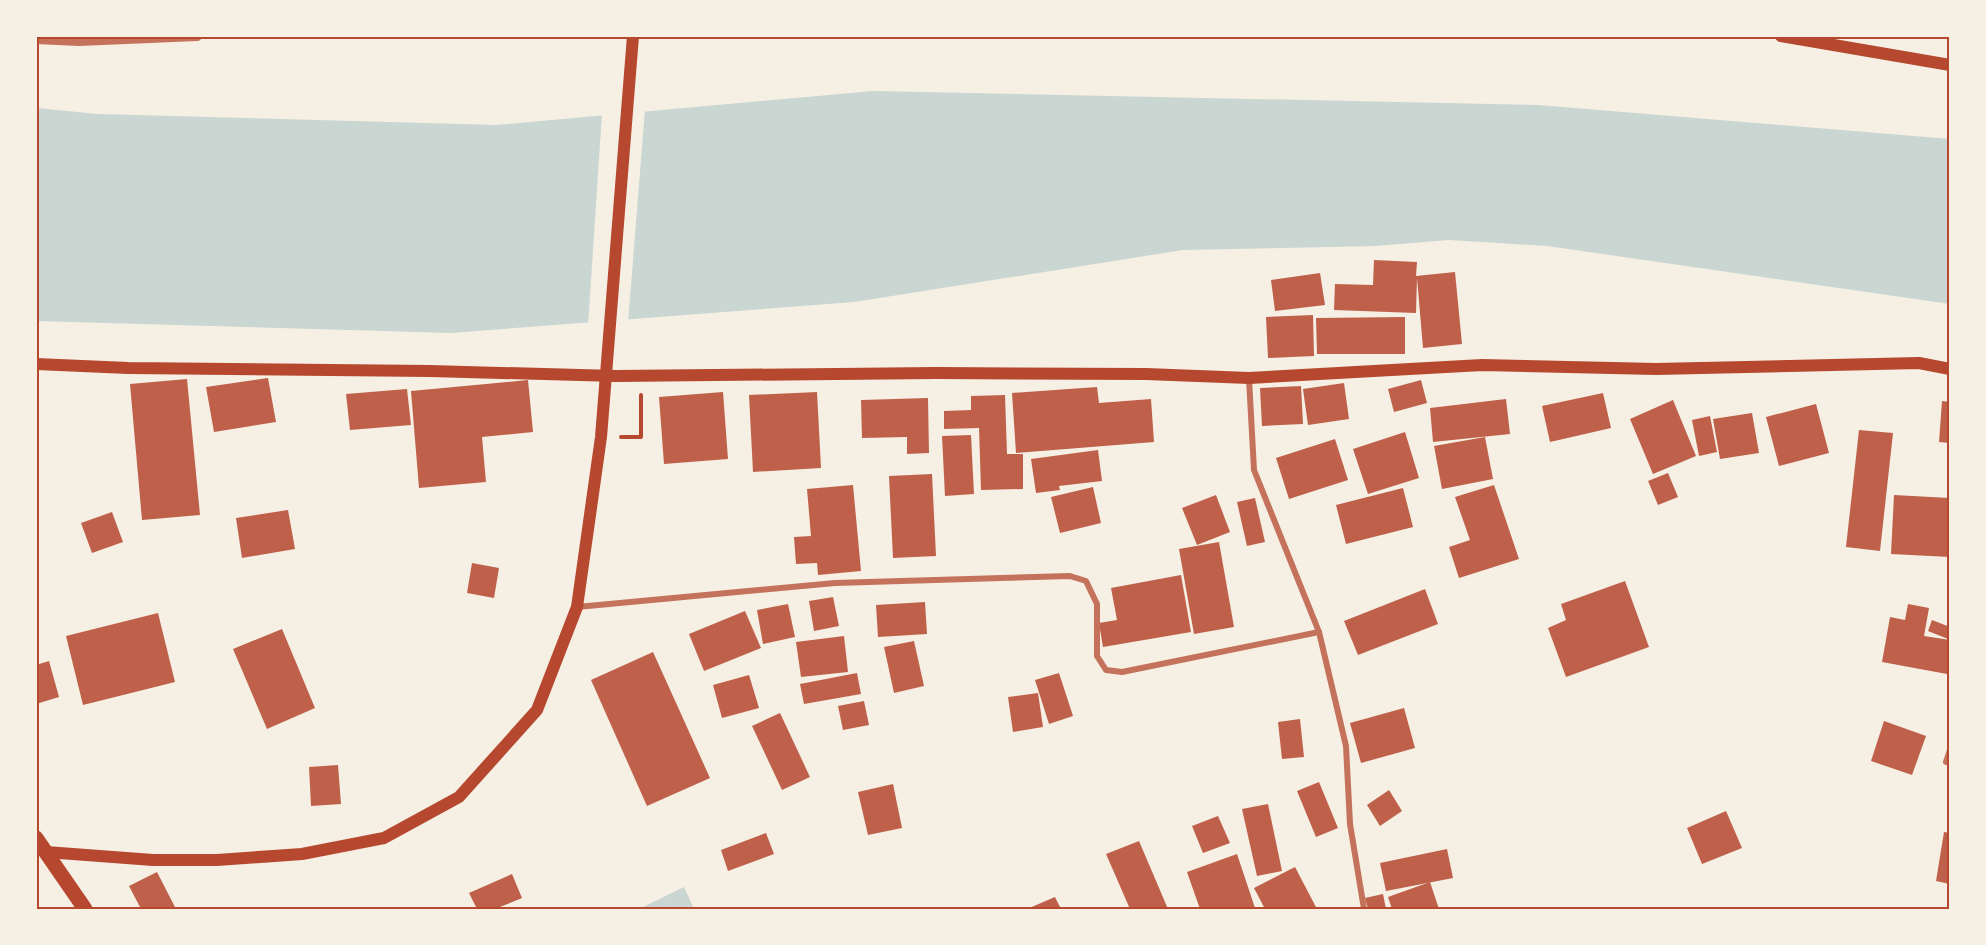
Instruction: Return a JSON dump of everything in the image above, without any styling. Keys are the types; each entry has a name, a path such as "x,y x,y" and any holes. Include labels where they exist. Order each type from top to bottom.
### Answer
{"main road":[{"path":"46,852 153,860 217,860 302,854 384,838 459,797 537,710 577,607 601,437 633,36"},
{"path":"1781,36 1950,65"},
{"path":"36,364 625,376 947,373 1146,374 1248,378 1482,365 1656,369 1919,363 1950,369"},
{"path":"36,838 85,909"}],"street":[{"path":"36,39 79,40 197,36"},
{"path":"1248,378 1254,470 1319,632 1346,746 1350,824 1364,909"},
{"path":"577,607 836,583 1070,576 1086,581 1097,604 1096,656 1106,670 1122,672 1319,632"},
{"path":"1946,762 1950,750"}],"path":[{"path":"601,437 641,437 640,400"}],"shaded area":[{"path":"873,91 1538,105 1950,139 1950,304 1547,246 1449,240 1375,246 1183,250 854,302 451,333 36,321 36,108 98,114 496,125"},
{"path":"684,887 694,909 639,909"}],"pier":[{"path":"645,109 628,323 588,326 602,113"}],"building":[{"path":"1374,260 1417,262 1416,276 1455,272 1462,344 1423,348 1417,278 1416,313 1334,310 1335,284 1373,285"},
{"path":"1320,273 1325,305 1275,311 1271,280"},
{"path":"1313,315 1314,356 1268,358 1266,317"},
{"path":"1405,317 1405,354 1317,354 1316,318"},
{"path":"268,378 276,422 214,432 206,387"},
{"path":"187,379 200,515 142,520 130,384"},
{"path":"528,380 533,432 482,437 486,482 419,488 411,391"},
{"path":"1421,380 1427,403 1394,412 1388,389"},
{"path":"1344,383 1349,419 1308,425 1303,389"},
{"path":"1301,386 1303,424 1262,426 1260,388"},
{"path":"1097,387 1099,403 1151,399 1154,442 1016,453 1012,393"},
{"path":"407,389 411,425 350,430 346,394"},
{"path":"723,392 728,459 664,464 659,397"},
{"path":"817,392 821,468 753,472 749,395"},
{"path":"1603,393 1611,428 1550,442 1542,406"},
{"path":"1005,395 1007,454 1023,454 1023,489 981,490 979,428 944,429 944,411 971,410 971,396"},
{"path":"928,398 929,453 907,454 907,437 862,438 861,400"},
{"path":"1506,399 1510,434 1433,442 1430,408"},
{"path":"1673,400 1696,456 1653,474 1630,419"},
{"path":"1942,401 1950,402 1950,443 1939,442"},
{"path":"1816,404 1829,453 1779,466 1766,417"},
{"path":"1752,413 1759,453 1720,459 1713,419"},
{"path":"1710,416 1717,452 1699,456 1692,420"},
{"path":"1859,430 1893,433 1880,551 1846,547"},
{"path":"1405,432 1419,478 1368,494 1353,449"},
{"path":"971,435 974,494 945,496 942,436"},
{"path":"1485,437 1493,479 1442,489 1434,446"},
{"path":"1335,439 1348,480 1289,499 1276,458"},
{"path":"1098,450 1102,481 1059,486 1060,490 1036,493 1031,459"},
{"path":"1668,473 1678,497 1658,505 1648,481"},
{"path":"932,474 936,556 893,558 889,476"},
{"path":"853,485 861,571 818,575 817,563 796,564 794,537 811,536 807,489"},
{"path":"1494,485 1519,559 1459,578 1449,547 1470,540 1455,497"},
{"path":"1093,487 1101,523 1060,533 1051,497"},
{"path":"1403,488 1413,527 1346,544 1336,505"},
{"path":"1216,495 1230,532 1197,545 1182,508"},
{"path":"1894,495 1950,498 1950,557 1891,554"},
{"path":"1255,498 1265,542 1247,546 1237,502"},
{"path":"288,510 295,549 242,558 236,518"},
{"path":"112,512 123,542 92,553 81,523"},
{"path":"1219,542 1234,627 1194,634 1179,549"},
{"path":"472,563 499,568 494,598 467,593"},
{"path":"1181,575 1191,632 1103,647 1099,623 1117,620 1111,588"},
{"path":"1625,581 1649,647 1566,677 1548,628 1566,620 1561,604"},
{"path":"1425,589 1438,624 1358,655 1344,621"},
{"path":"833,597 839,626 814,631 809,601"},
{"path":"925,602 927,634 878,637 876,605"},
{"path":"788,604 795,637 763,644 757,610"},
{"path":"1908,604 1929,608 1924,636 1950,640 1947,674 1882,662 1890,617 1905,620"},
{"path":"745,611 761,648 704,671 689,634"},
{"path":"158,613 175,682 83,705 66,636"},
{"path":"1932,620 1950,627 1948,639 1928,631"},
{"path":"282,629 315,708 267,729 233,649"},
{"path":"844,636 848,672 801,677 796,642"},
{"path":"914,641 924,686 894,693 884,647"},
{"path":"653,652 710,778 647,806 591,680"},
{"path":"49,661 59,697 36,704 36,665"},
{"path":"857,673 861,694 804,704 800,684"},
{"path":"1059,673 1073,716 1049,724 1035,680"},
{"path":"749,675 759,708 722,718 713,685"},
{"path":"1038,693 1043,727 1013,732 1008,697"},
{"path":"864,701 869,725 843,730 838,706"},
{"path":"1404,708 1415,748 1361,763 1350,723"},
{"path":"780,713 810,777 782,790 752,726"},
{"path":"1300,719 1304,757 1282,759 1278,722"},
{"path":"1884,721 1926,736 1912,775 1871,761"},
{"path":"338,765 341,804 311,806 309,767"},
{"path":"1319,782 1338,828 1316,837 1297,791"},
{"path":"893,784 902,828 868,835 858,792"},
{"path":"1389,790 1402,811 1380,826 1367,805"},
{"path":"1268,804 1282,871 1257,876 1242,809"},
{"path":"1726,811 1742,848 1702,864 1687,828"},
{"path":"1218,816 1230,843 1203,853 1192,826"},
{"path":"1944,832 1950,833 1950,884 1936,881"},
{"path":"766,833 774,854 728,871 721,850"},
{"path":"1139,841 1168,909 1130,909 1106,854"},
{"path":"1447,849 1453,878 1386,891 1380,863"},
{"path":"1237,854 1255,908 1200,909 1187,872"},
{"path":"1295,867 1317,909 1265,909 1254,888"},
{"path":"157,872 176,909 141,909 129,886"},
{"path":"512,874 522,898 495,909 477,909 469,893"},
{"path":"1430,882 1439,909 1392,909 1388,897"},
{"path":"1383,894 1386,909 1368,909 1365,898"},
{"path":"1055,897 1061,909 1027,909"}]}
